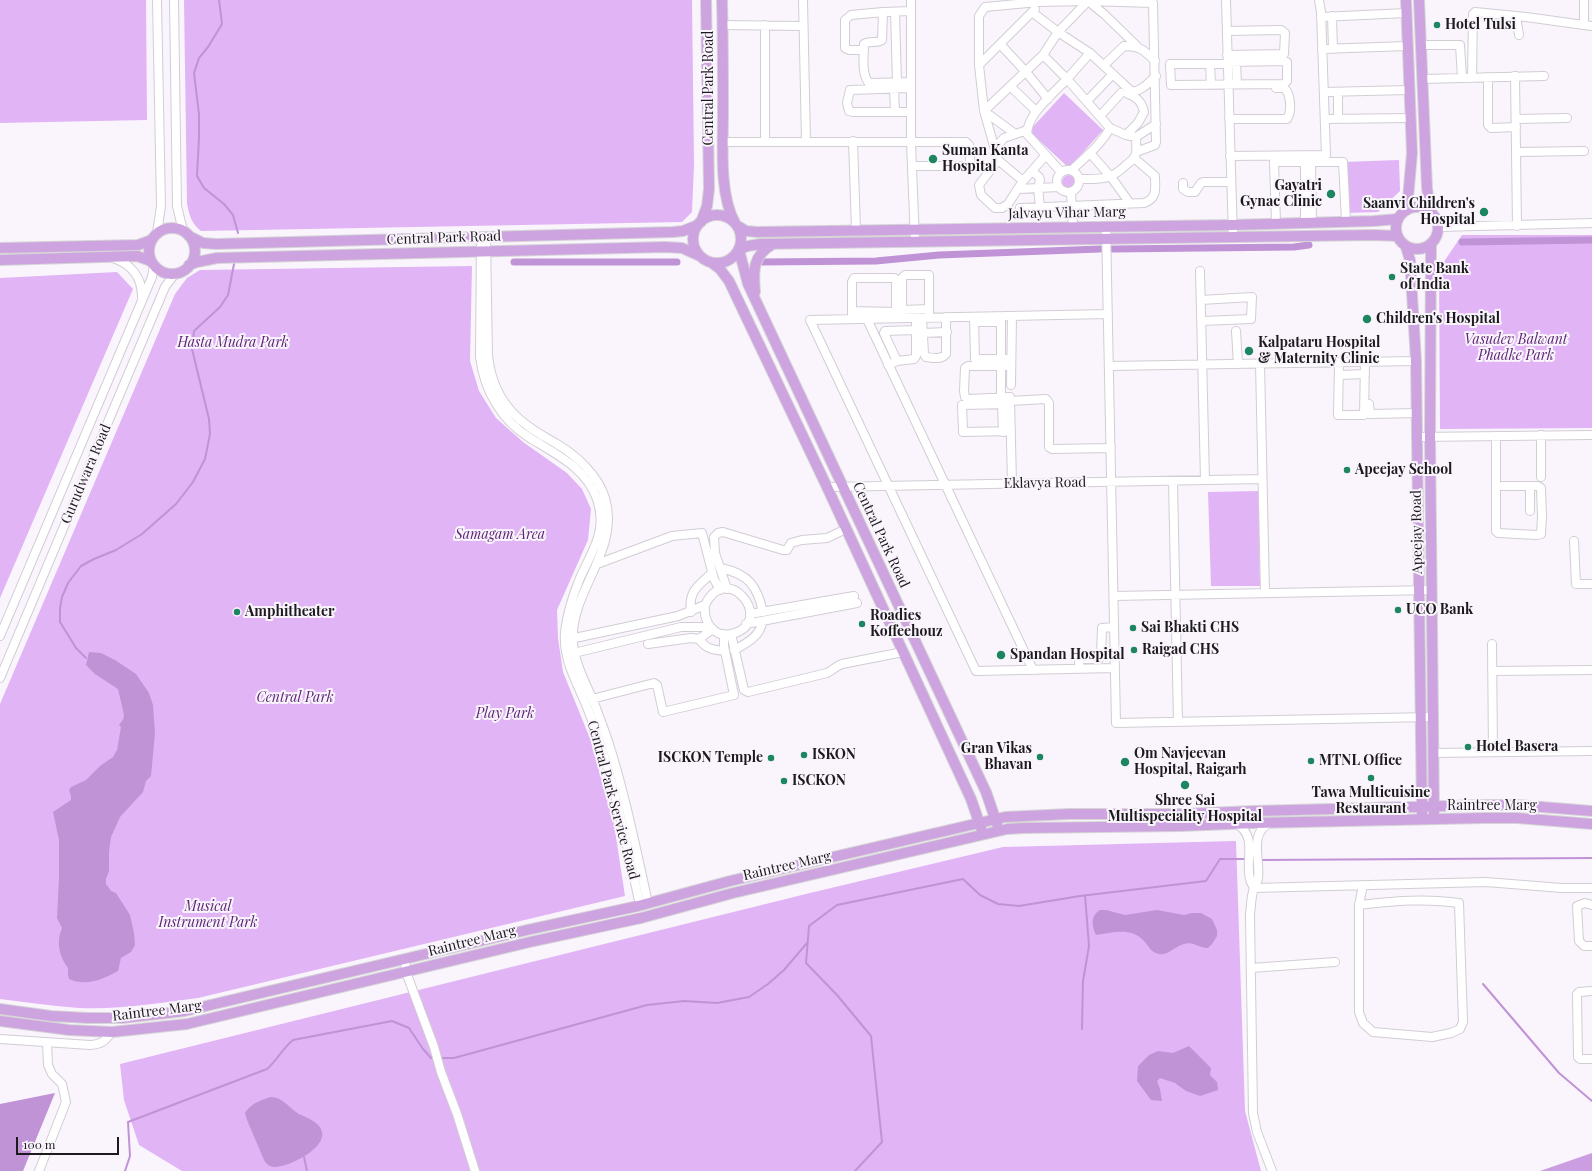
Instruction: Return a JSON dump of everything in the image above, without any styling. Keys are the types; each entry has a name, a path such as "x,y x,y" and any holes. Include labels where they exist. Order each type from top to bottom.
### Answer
{"main road":[{"name":"Central Park Road","path":"186,234 203,243 216,244 673,232 699,224 707,206 709,189 706,0"},
{"name":"Central Park Road","path":"722,0 723,142 726,198 730,214 736,224"},
{"path":"1406,0 1412,153 1407,210"},
{"path":"1419,0 1427,188 1430,212 1437,222 1438,227 1435,240 1431,244 1419,250 1406,247 1400,242 1397,236 1396,230 1398,219 1407,210 1419,207 1430,212"},
{"path":"718,215 727,217 736,224 741,235 739,250 734,257 726,262 712,263 700,256 694,244 694,234 699,224 708,217 718,215"},
{"name":"Jalvayu Vihar Marg","path":"736,224 751,232 1276,224 1398,219"},
{"path":"0,248 138,245 170,228 186,234 194,249 193,258 189,265 178,272 165,272 153,263 137,256 113,258 0,260"},
{"path":"153,263 149,248 155,236"},
{"name":"Jalvayu Vihar Marg","path":"739,250 754,245 773,244 1106,242 1233,237 1397,236"},
{"path":"756,301 754,277 757,260 764,250 773,244"},
{"name":"Apeejay Road","path":"1431,244 1430,437 1434,820"},
{"name":"Central Park Road","path":"189,265 216,258 665,247 682,248 700,256"},
{"name":"Apeejay Road","path":"1406,247 1410,260 1416,360 1422,820"},
{"name":"Central Park Road","path":"739,250 745,275 756,301 986,792 998,831"},
{"name":"Central Park Road","path":"712,263 720,269 729,281 827,487 971,799 982,834"},
{"name":"Raintree Marg","path":"0,1009 51,1016 123,1018 164,1015 207,1007 527,930 644,904 730,881 979,822 1023,815 1181,814 1254,811 1517,806 1592,811"},
{"name":"Raintree Marg","path":"0,1021 68,1030 112,1032 187,1024 530,942 641,918 748,890 998,831 1024,828 1517,818 1592,824"}],"street":[{"path":"155,236 160,206 157,0"},
{"path":"174,0 177,206 186,234"},
{"path":"803,0 806,141"},
{"path":"911,0 911,142 915,242"},
{"path":"1226,0 1233,237"},
{"path":"1230,156 1326,155 1321,17 1319,0"},
{"path":"1472,78 1473,14 1475,12 1500,18 1588,26 1584,0"},
{"path":"984,111 1043,55 1058,32 1088,1"},
{"path":"1088,1 1104,14 1137,46 1147,52 1155,61"},
{"path":"1023,181 998,160 984,111 979,65 979,16 985,7 1042,2 1153,1 1156,76 1155,145 1135,155 1111,177 1079,179"},
{"path":"979,65 1042,2"},
{"path":"864,50 849,50 846,48 845,20 851,15 911,11"},
{"path":"883,12 882,40 880,42 867,42 864,44 864,76 869,83 911,85"},
{"path":"895,12 895,112"},
{"path":"1032,12 1058,32 1090,53 1132,92 1144,88 1156,76"},
{"path":"1321,17 1406,12"},
{"path":"1332,16 1333,49"},
{"path":"1511,18 1517,22 1519,35"},
{"path":"723,25 803,26"},
{"path":"765,25 765,142"},
{"path":"1227,31 1281,30 1285,33 1284,54 1210,64 1170,64 1171,85 1284,88 1288,93 1290,113 1287,119 1229,119"},
{"path":"1000,44 1048,99"},
{"path":"1421,45 1460,45 1462,78"},
{"path":"1104,66 1124,46 1137,46"},
{"path":"1322,49 1407,46"},
{"path":"1061,172 1027,134 1027,130 1036,111 1090,53"},
{"path":"1043,55 1087,100 1110,128 1126,135 1136,137 1156,124"},
{"path":"1228,87 1237,84 1287,83 1287,62 1229,61"},
{"path":"1229,61 1237,84"},
{"path":"1210,64 1211,85"},
{"path":"1087,100 1113,74"},
{"path":"1515,76 1518,226"},
{"path":"1422,79 1544,76"},
{"path":"1488,77 1488,126 1491,128 1516,123 1567,118"},
{"path":"895,85 850,90 847,102 849,111 911,112"},
{"path":"1010,86 1036,111"},
{"path":"1324,92 1409,90"},
{"path":"1338,92 1338,119"},
{"path":"1100,116 1125,94 1137,98 1141,102 1144,112 1138,123 1126,135"},
{"path":"984,111 1014,133"},
{"path":"1325,119 1411,118"},
{"path":"1072,170 1079,179 1078,187 1070,192 1062,191 1058,187 1056,180 1061,172 1065,170 1072,170 1090,153 1107,134 1110,128"},
{"path":"995,148 1004,138 1014,133 1027,130"},
{"path":"1020,208 1129,202 1144,203 1151,200 1154,195 1155,176 1135,155 1136,137"},
{"path":"853,141 856,230"},
{"path":"723,142 966,142 969,145 970,164 966,167 912,166"},
{"path":"1516,152 1584,151"},
{"path":"1090,153 1111,177 1129,202"},
{"path":"998,160 978,185 981,195 995,208 1002,208 1008,204 1023,181 1046,156"},
{"path":"1276,224 1274,162 1304,162 1309,223"},
{"path":"1309,223 1311,162 1343,162 1346,222"},
{"path":"1032,171 1039,177 1040,180 1038,188 1040,207"},
{"path":"1183,183 1183,189 1188,192 1195,192 1200,183 1203,182 1231,182"},
{"path":"1018,189 1058,187"},
{"path":"1070,192 1071,228"},
{"path":"1438,227 1592,223"},
{"path":"1106,227 1116,723 1433,717"},
{"path":"484,237 484,251"},
{"name":"Central Park Service Road","path":"484,251 488,356 494,382 502,399 516,416 576,458 597,482 605,498 608,518 605,544 580,602 575,624 569,639"},
{"name":"Central Park Service Road","path":"484,251 480,357 483,375 490,395 499,410 516,428 529,438 559,455 577,470 590,487 597,501 600,518 597,542 574,595 567,622 571,672 592,722 606,766 644,904"},
{"path":"113,258 126,264 135,272 141,284 142,299"},
{"name":"Gurudwara Road","path":"0,636 152,277 153,263"},
{"path":"1200,271 1205,480"},
{"name":"Gurudwara Road","path":"0,678 165,287 178,272"},
{"path":"888,365 897,361 914,359 916,356 924,316 929,275 905,275 902,278 899,314"},
{"path":"852,315 852,282 854,278 896,279 899,314"},
{"path":"1201,300 1252,297 1252,319 1202,321"},
{"path":"852,315 868,319 899,314 924,316"},
{"path":"1008,397 1001,363 1001,322 899,314 852,315 810,320 976,671 1115,668"},
{"path":"974,320 1012,316 1108,314"},
{"path":"1012,316 1007,431 1012,483"},
{"path":"920,331 924,354 926,357 935,359 944,357 946,354 946,317"},
{"path":"868,319 888,365 1033,670"},
{"path":"974,320 975,359 1001,363"},
{"path":"897,361 884,333 885,331 946,332"},
{"path":"1236,331 1238,364"},
{"path":"1109,366 1416,360"},
{"path":"1339,362 1338,415 1364,415 1365,374 1367,361"},
{"path":"1367,361 1370,414 1417,413"},
{"path":"1011,363 968,366 965,368 965,397 970,399 1008,397 1046,399 1049,403 1049,447 1052,449 1111,448"},
{"path":"1260,364 1265,593"},
{"path":"1339,375 1365,374"},
{"path":"1007,431 963,432 962,405 1008,397"},
{"path":"1541,435 1541,477"},
{"path":"1417,437 1592,435"},
{"path":"1496,436 1496,531 1498,533 1541,534 1541,488 1538,486 1502,486"},
{"name":"Eklavya Road","path":"827,487 1262,479"},
{"path":"1173,481 1178,722"},
{"path":"1530,486 1530,511"},
{"path":"724,589 721,568 715,553 714,537 718,533 723,532 787,550 791,543 802,540 827,538 846,529"},
{"path":"597,564 672,536 702,533 712,573 724,589"},
{"path":"1574,541 1576,584 1592,584"},
{"path":"721,568 730,570 748,578 760,598 763,612"},
{"path":"691,612 689,601 691,594 712,573"},
{"path":"570,654 681,627 712,628 727,634 738,632 746,624 750,614 749,605 741,593 734,590 724,589 714,593 708,599 705,605 704,613 706,620 712,628"},
{"path":"1114,596 1432,590"},
{"path":"746,624 855,600 750,614"},
{"path":"569,639 678,616 691,612 705,605"},
{"path":"734,650 756,636 762,627 762,621"},
{"path":"1080,668 1081,659 1099,659 1101,656 1102,628 1114,627"},
{"path":"699,639 712,628"},
{"path":"727,634 734,650 744,690 748,692 828,673 836,665 903,652"},
{"path":"592,699 654,683 657,685 663,712 734,696 725,651 727,634"},
{"path":"648,644 692,638 699,639 703,645 712,650 725,651"},
{"path":"1492,644 1493,752"},
{"name":"Central Park Service Road","path":"570,654 579,669 592,699 614,763 644,904"},
{"path":"1492,671 1592,670"},
{"path":"1433,753 1592,751"},
{"path":"1253,851 1259,832 1264,826 1270,823"},
{"path":"1236,824 1248,835 1253,851 1254,866 1250,880 1254,888 1250,915 1253,1113 1256,1132 1270,1167"},
{"path":"1254,888 1486,882 1562,888 1592,888"},
{"path":"1360,905 1398,901 1443,900 1459,903 1463,1022 1460,1029 1451,1033 1432,1037 1373,1032 1363,1024 1359,1012 1360,905 1363,885"},
{"path":"1592,905 1585,903 1577,906 1579,941 1584,946 1592,946"},
{"path":"405,959 406,972 457,1114 475,1171"},
{"path":"1251,968 1335,962"},
{"path":"1592,991 1579,992 1577,994 1578,1057 1580,1059 1592,1059"},
{"path":"0,1038 90,1045 100,1044 106,1040 112,1032"},
{"path":"39,1171 66,1102 62,1084 52,1074 48,1065 47,1042"}],"green space":[{"path":"0,0 146,0 147,120 0,123"},
{"path":"184,0 692,0 694,164 692,212 682,222 201,231 191,218 187,203"},
{"path":"1064,93 1103,130 1069,168 1029,131"},
{"path":"1399,160 1400,191 1378,212 1346,213 1344,162"},
{"path":"1066,175 1072,175 1076,179 1076,185 1072,189 1066,189 1062,185 1062,179"},
{"name":"Vasudev Balwant Phadke Park","path":"1462,235 1592,235 1592,428 1440,429 1439,269"},
{"name":"Central Park","path":"472,266 470,361 479,391 496,418 523,442 567,473 582,489 591,509 588,540 557,610 558,638 563,672 591,741 614,824 625,896 198,998 138,1006 109,1008 79,1008 0,999 0,704 175,294 187,278 200,270"},
{"path":"117,272 133,289 0,598 0,278"},
{"path":"1259,491 1260,586 1211,586 1208,492"},
{"path":"1236,841 1245,1111 1261,1171 182,1171 139,1145 124,1100 120,1064 810,893 1003,847"}],"shaded area":[{"path":"89,652 101,653 115,660 136,674 149,693 153,705 155,733 151,776 146,781 143,792 120,817 111,837 109,871 106,879 106,884 111,891 116,893 130,915 135,945 131,952 121,958 118,971 95,981 82,982 69,979 68,968 62,959 59,949 59,938 62,928 57,918 59,840 53,812 71,800 69,790 71,787 86,780 100,766 113,757 117,750 121,727 119,725 124,716 118,689 95,674 86,665"},
{"path":"1100,910 1125,915 1157,910 1184,915 1201,913 1212,919 1217,930 1217,936 1208,948 1187,943 1165,954 1159,954 1154,952 1143,940 1132,933 1114,932 1096,935 1093,918"},
{"path":"1189,1046 1211,1068 1210,1075 1217,1082 1218,1090 1200,1096 1186,1091 1175,1083 1160,1078 1157,1081 1162,1101 1151,1100 1137,1081 1138,1066 1149,1055 1158,1051 1173,1053"},
{"path":"55,1093 23,1171 0,1171 0,1104"},
{"path":"270,1097 279,1099 299,1114 313,1121 319,1126 322,1132 322,1138 312,1151 296,1161 273,1167 268,1165 265,1161 245,1113 259,1101"},
{"path":"1592,1153 1592,1171 1540,1171"}],"waterway":[{"path":"219,0 222,24 208,47 199,58 194,73 199,114 197,176 204,188 224,204 233,215 238,233"},
{"path":"1462,242 1592,240"},
{"path":"1113,249 1294,247 1309,245"},
{"path":"760,262 876,261 939,255 1100,249"},
{"path":"1108,249 1113,249"},
{"path":"514,262 677,262"},
{"path":"86,658 76,648 60,622 62,597 68,583 81,566 116,550 142,534 176,504 193,482 205,459 210,434 209,419 192,349 194,331 220,307 228,295 234,264"},
{"path":"1260,860 1592,858"},
{"path":"855,1171 882,1142 871,1036 837,995 806,963 809,926 837,905 963,879 980,895 998,904 1019,906 1080,896 1206,881 1220,859 1246,859"},
{"path":"1082,1029 1083,981 1089,946 1085,895"},
{"path":"440,1058 454,1058 647,1005 684,1001 717,1003 749,997 768,984 784,970 807,943"},
{"path":"1483,984 1559,1073 1592,1101"},
{"path":"125,1171 130,1156 128,1122 267,1069 293,1040 392,1021 409,1028 423,1049 431,1058 435,1058"},
{"path":"304,1157 307,1171"}],"place":[{"name":"Hotel Tulsi","path":"1437,25"},
{"name":"Suman Kanta Hospital","path":"933,159"},
{"name":"Gayatri Gynac Clinic","path":"1331,194"},
{"name":"Saanvi Children's Hospital","path":"1484,212"},
{"name":"State Bank of India","path":"1392,277"},
{"name":"Children's Hospital","path":"1367,319"},
{"name":"Kalpataru Hospital & Maternity Clinic","path":"1249,351"},
{"name":"Apeejay School","path":"1347,470"},
{"name":"UCO Bank","path":"1398,610"},
{"name":"Amphitheater","path":"237,612"},
{"name":"Roadies Koffeehouz","path":"862,624"},
{"name":"Sai Bhakti CHS","path":"1133,628"},
{"name":"Raigad CHS","path":"1134,650"},
{"name":"Spandan Hospital","path":"1001,655"},
{"name":"Hotel Basera","path":"1468,747"},
{"name":"ISKON","path":"804,755"},
{"name":"Gran Vikas Bhavan","path":"1040,757"},
{"name":"ISCKON Temple","path":"771,758"},
{"name":"MTNL Office","path":"1311,761"},
{"name":"Om Navjeevan Hospital, Raigarh","path":"1125,762"},
{"name":"Tawa Multicuisine Restaurant","path":"1371,778"},
{"name":"ISCKON","path":"784,781"},
{"name":"Shree Sai Multispeciality Hospital","path":"1185,785"}],"park label":[{"name":"Hasta Mudra Park","path":"233,343"},
{"name":"Samagam Area","path":"500,535"},
{"name":"Play Park","path":"505,714"},
{"name":"Musical Instrument Park","path":"208,916"}]}
